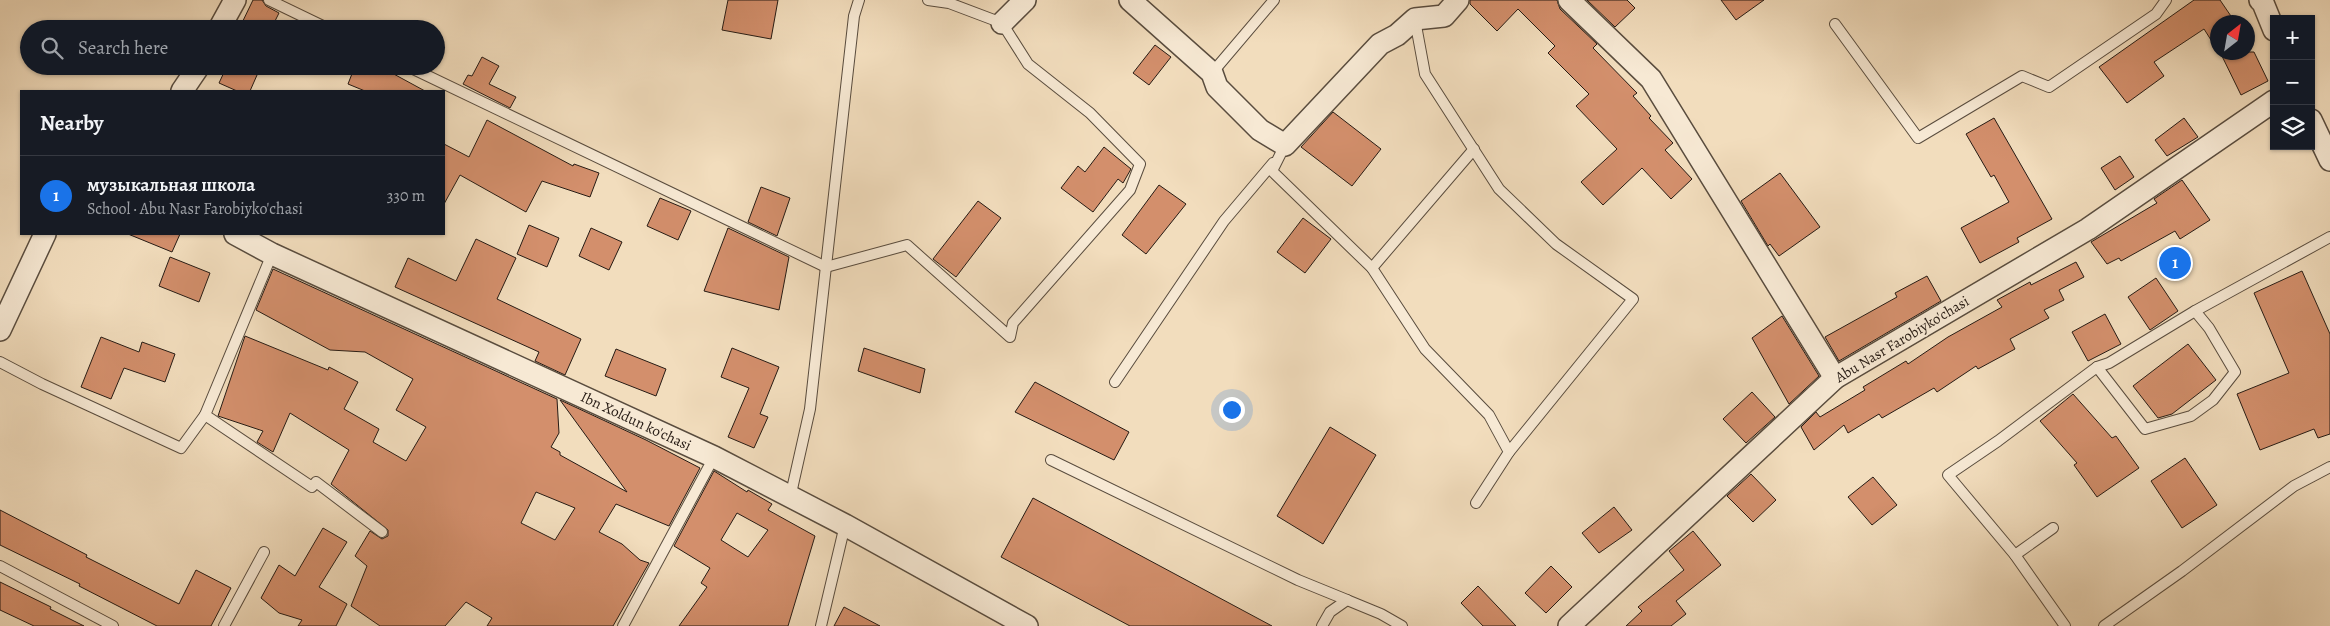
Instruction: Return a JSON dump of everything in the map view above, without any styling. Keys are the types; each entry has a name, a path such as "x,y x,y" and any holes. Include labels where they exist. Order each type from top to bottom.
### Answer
{"street":[{"path":"224,20 234,0"},
{"path":"1002,23 1025,0"},
{"path":"1130,0 1212,73 1217,87 1260,130 1285,145 1380,44 1397,35 1415,19 1444,16 1458,0"},
{"path":"1569,0 1651,79 1835,378"},
{"path":"2260,0 2270,20"},
{"path":"183,90 194,75"},
{"name":"Abu Nasr Farobiyko'chasi","path":"1569,626 1835,378 2088,230 2270,104"},
{"path":"2315,128 2330,160"},
{"path":"0,330 45,235"},
{"name":"Ibn Xoldun ko'chasi","path":"238,235 272,254 714,457 845,525 1028,626"}],"lane":[{"path":"269,0 310,20"},
{"path":"790,498 810,410 854,16 859,0"},
{"path":"426,75 826,267 907,245 1010,338 1013,323 1130,190 1140,164 1090,113 1028,64 1002,23 950,3 928,0"},
{"path":"1212,73 1274,0"},
{"path":"1835,24 1918,138 2022,76 2049,87 2156,14 2166,0"},
{"path":"1415,19 1425,74 1499,189 1556,244 1633,300 1509,452 1476,503"},
{"path":"1285,145 1272,172 1372,268 1425,349 1489,415 1509,452"},
{"path":"1115,382 1224,221 1265,174 1285,145"},
{"path":"1372,268 1474,149"},
{"path":"2065,626 2015,555 1948,475 1998,441 2096,367 2109,363 2195,311 2330,237"},
{"path":"0,362 42,384 181,448 205,415 272,254"},
{"path":"2096,367 2146,429 2191,416 2213,400 2235,372 2209,328 2195,311"},
{"path":"205,415 312,487 316,482 382,532"},
{"path":"623,626 714,457"},
{"path":"1051,460 1298,580 1381,614 1402,626"},
{"path":"2104,626 2182,571 2294,486 2330,467"},
{"path":"821,626 845,525"},
{"path":"2015,555 2053,528"},
{"path":"224,626 264,552"},
{"path":"0,566 113,626"},
{"path":"1322,626 1330,612 1347,600"}],"building":[{"path":"253,0 262,0 266,6 279,13 276,20 243,20"},
{"path":"728,0 778,0 771,39 722,30"},
{"path":"1470,0 1557,0 1560,9 1597,44 1593,48 1637,93 1633,96 1651,116 1649,118 1673,143 1665,150 1692,179 1671,199 1642,168 1603,205 1581,182 1617,149 1576,106 1589,94 1548,53 1555,46 1518,9 1497,31 1470,4"},
{"path":"1587,0 1627,0 1635,8 1615,27"},
{"path":"1721,0 1764,0 1736,20"},
{"path":"2194,0 2220,0 2230,15 2210,15 2210,38 2204,29 2154,62 2164,76 2127,103 2099,67"},
{"path":"1155,45 1171,57 1149,85 1133,73"},
{"path":"2255,54 2268,81 2241,95 2224,60 2255,60"},
{"path":"482,57 499,66 489,84 516,97 510,108 463,84 468,75 472,76"},
{"path":"223,75 257,75 250,90 235,90 219,83"},
{"path":"352,75 396,75 423,90 363,90 348,84"},
{"path":"1333,112 1381,149 1352,186 1301,147"},
{"path":"1994,118 2052,219 2017,238 2019,242 1980,263 1961,228 2009,202 1994,175 1991,177 1966,134"},
{"path":"2184,118 2198,137 2167,156 2155,140"},
{"path":"487,120 573,166 574,164 599,173 590,197 542,181 526,212 460,175 445,202 445,145 469,157"},
{"path":"1104,147 1131,169 1123,183 1118,179 1093,212 1061,188 1078,166 1085,172"},
{"path":"2120,156 2134,177 2115,190 2101,168"},
{"path":"1780,173 1820,227 1779,256 1770,244 1768,246 1741,201"},
{"path":"2182,180 2210,220 2180,239 2175,231 2121,261 2119,258 2107,264 2091,242 2157,203 2154,199"},
{"path":"1159,185 1186,204 1146,254 1122,235"},
{"path":"761,187 790,198 777,236 748,222"},
{"path":"660,198 691,211 678,240 647,226"},
{"path":"978,201 1001,218 956,277 933,259"},
{"path":"1303,218 1331,239 1305,273 1277,252"},
{"path":"529,225 559,238 547,267 517,254"},
{"path":"591,228 622,242 609,270 579,256"},
{"path":"728,228 789,257 779,310 704,291"},
{"path":"130,235 180,235 172,252"},
{"path":"476,239 516,258 497,299 581,339 565,375 535,361 539,352 395,287 408,258 456,281"},
{"path":"170,257 210,273 199,302 159,286"},
{"path":"2076,262 2084,277 2059,290 2064,300 2044,310 2049,318 2010,339 2015,349 1978,369 1976,366 1937,392 1934,388 1882,418 1879,414 1848,433 1844,425 1814,450 1801,427 1816,412 1820,417 1865,390 1863,387 1906,361 1908,364 1948,337 2002,307 1997,300 2030,282 2031,285"},
{"path":"273,269 557,399 559,433 551,447 560,452 560,455 627,492 560,400 646,440 700,468 669,526 616,504 599,532 622,544 640,560 649,563 613,626 487,626 492,618 466,602 445,626 380,626 351,606 367,566 355,556 370,531 382,539 388,536 388,530 331,484 349,450 290,413 273,452 257,442 263,431 218,416 245,336 328,370 329,367 358,382 344,409 379,429 373,442 406,461 426,427 396,410 413,379 365,352 330,350 256,310","holes":["536,492 575,508 555,540 521,523"]},
{"path":"2302,271 2330,334 2330,434 2318,438 2314,429 2260,450 2237,394 2289,373 2254,293"},
{"path":"1927,276 1941,301 1839,361 1825,337 1897,297 1895,293"},
{"path":"2156,278 2178,311 2150,330 2128,297"},
{"path":"2105,314 2121,344 2088,361 2072,332"},
{"path":"1782,316 1819,376 1789,404 1752,338"},
{"path":"101,337 139,352 142,342 175,354 165,382 124,368 111,399 81,387"},
{"path":"2188,344 2216,380 2172,414 2158,418 2133,386"},
{"path":"732,348 779,367 760,414 768,417 754,448 728,437 749,388 721,377"},
{"path":"864,348 925,369 920,393 858,371"},
{"path":"616,349 666,369 656,396 605,376"},
{"path":"1035,382 1129,432 1114,460 1015,412"},
{"path":"1752,392 1775,417 1746,443 1723,419"},
{"path":"2073,394 2112,438 2116,436 2139,468 2097,497 2074,465 2077,463 2040,421"},
{"path":"1330,427 1376,455 1323,544 1277,516"},
{"path":"2185,458 2217,505 2182,528 2151,481"},
{"path":"714,471 747,492 748,490 772,504 768,510 815,536 788,626 679,626 707,587 701,583 710,568 674,546","holes":["737,513 768,530 748,557 721,540"]},
{"path":"1751,474 1776,500 1753,522 1727,496"},
{"path":"1873,477 1897,505 1872,525 1848,497"},
{"path":"1033,498 1272,626 1130,626 1001,557"},
{"path":"1614,507 1632,530 1599,553 1582,533"},
{"path":"0,510 87,555 86,557 179,604 196,570 231,588 211,626 157,626 79,586 80,584 0,545"},
{"path":"323,528 347,542 319,587 347,604 336,626 298,626 302,620 279,613 261,598 279,565 295,576"},
{"path":"1693,531 1721,565 1676,601 1686,614 1671,626 1626,626 1642,611 1638,607 1684,570 1669,551"},
{"path":"1551,566 1572,587 1546,613 1525,593"},
{"path":"0,582 51,607 50,609 84,626 34,626 0,610"},
{"path":"1478,586 1516,626 1483,626 1461,603"},
{"path":"844,607 880,626 834,626"}],"place":[{"name":"музыкальная школа","path":"2175,263"}]}
